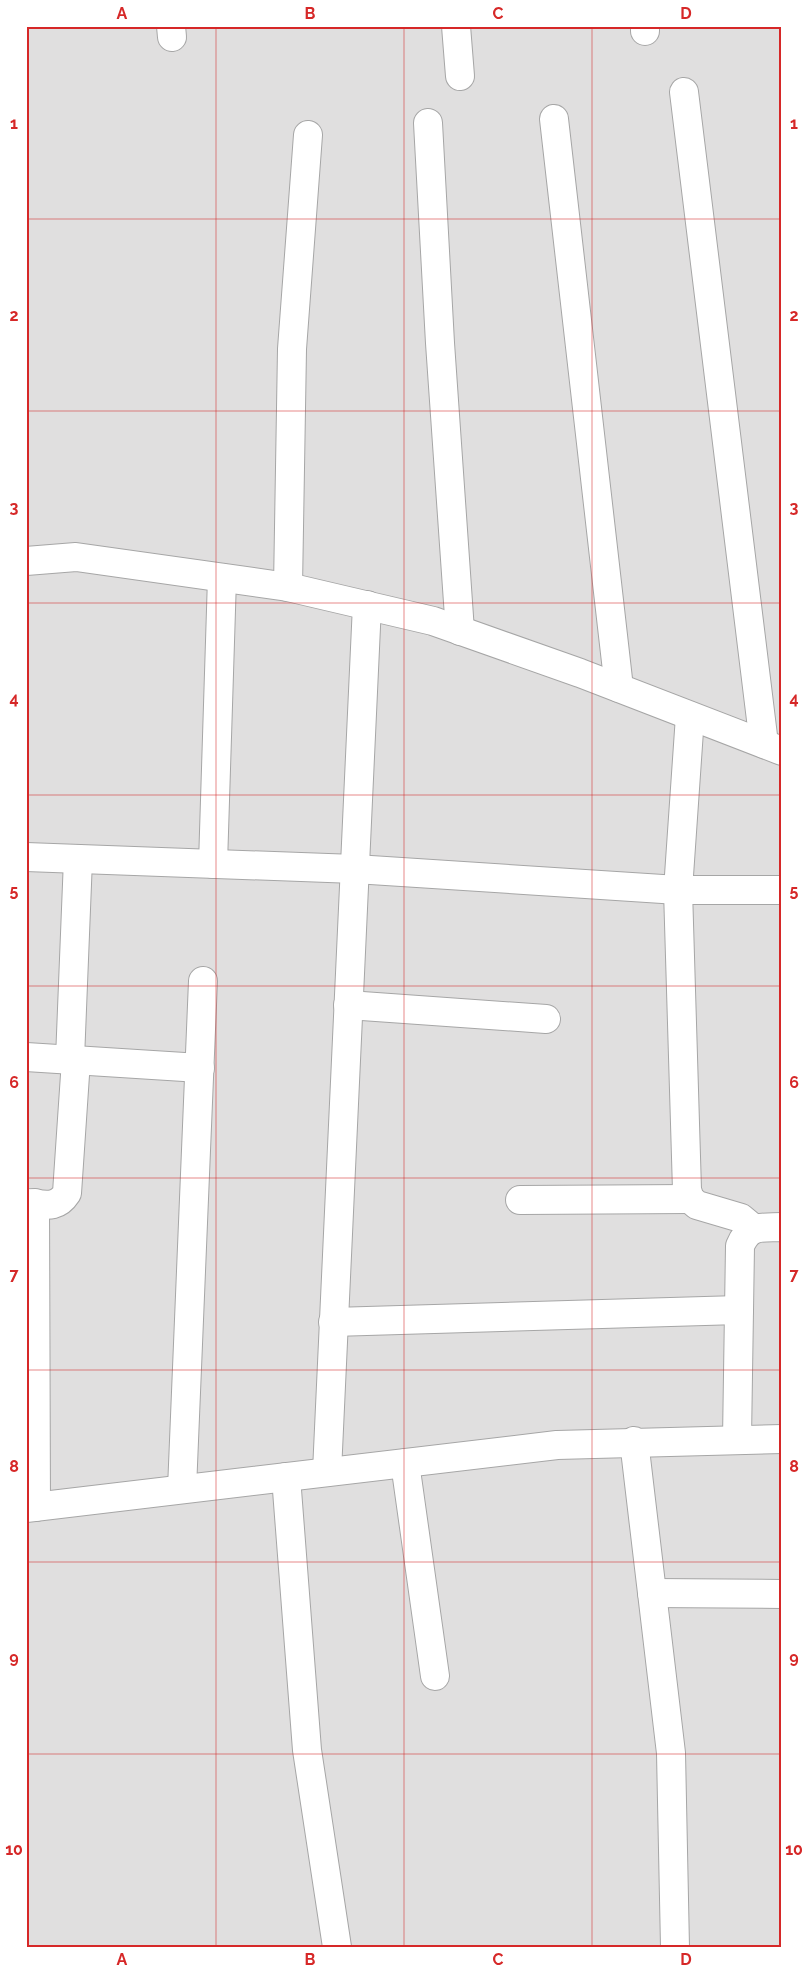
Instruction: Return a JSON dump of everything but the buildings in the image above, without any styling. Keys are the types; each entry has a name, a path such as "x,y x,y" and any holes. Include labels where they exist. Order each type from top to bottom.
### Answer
{"street":[{"path":"456,26 460,76"},
{"path":"26,561 76,557 222,578 288,588 433,621 619,688 773,747 684,92"},
{"path":"554,119 619,688"},
{"path":"428,122 440,343 460,630"},
{"path":"288,588 292,349 308,135"},
{"path":"213,864 222,578"},
{"path":"326,1472 367,606"},
{"path":"690,716 678,890 687,1190 690,1199 697,1205 741,1218 753,1228"},
{"path":"26,857 355,869 678,890 782,890"},
{"path":"78,859 73,1060 67,1193 61,1202 53,1205 31,1203 31,1507 558,1444 782,1438"},
{"path":"182,1489 203,981"},
{"path":"348,1004 546,1019"},
{"path":"26,1057 200,1068"},
{"path":"520,1200 690,1199"},
{"path":"737,1439 740,1246 745,1235 753,1228 782,1227"},
{"path":"333,1322 739,1310"},
{"path":"634,1441 670,1753 676,1947"},
{"path":"405,1462 435,1676"},
{"path":"286,1477 306,1750 337,1947"},
{"path":"652,1592 782,1594"}],"shaded area":[{"path":"26,26 782,26 782,1947 26,1947"}]}
